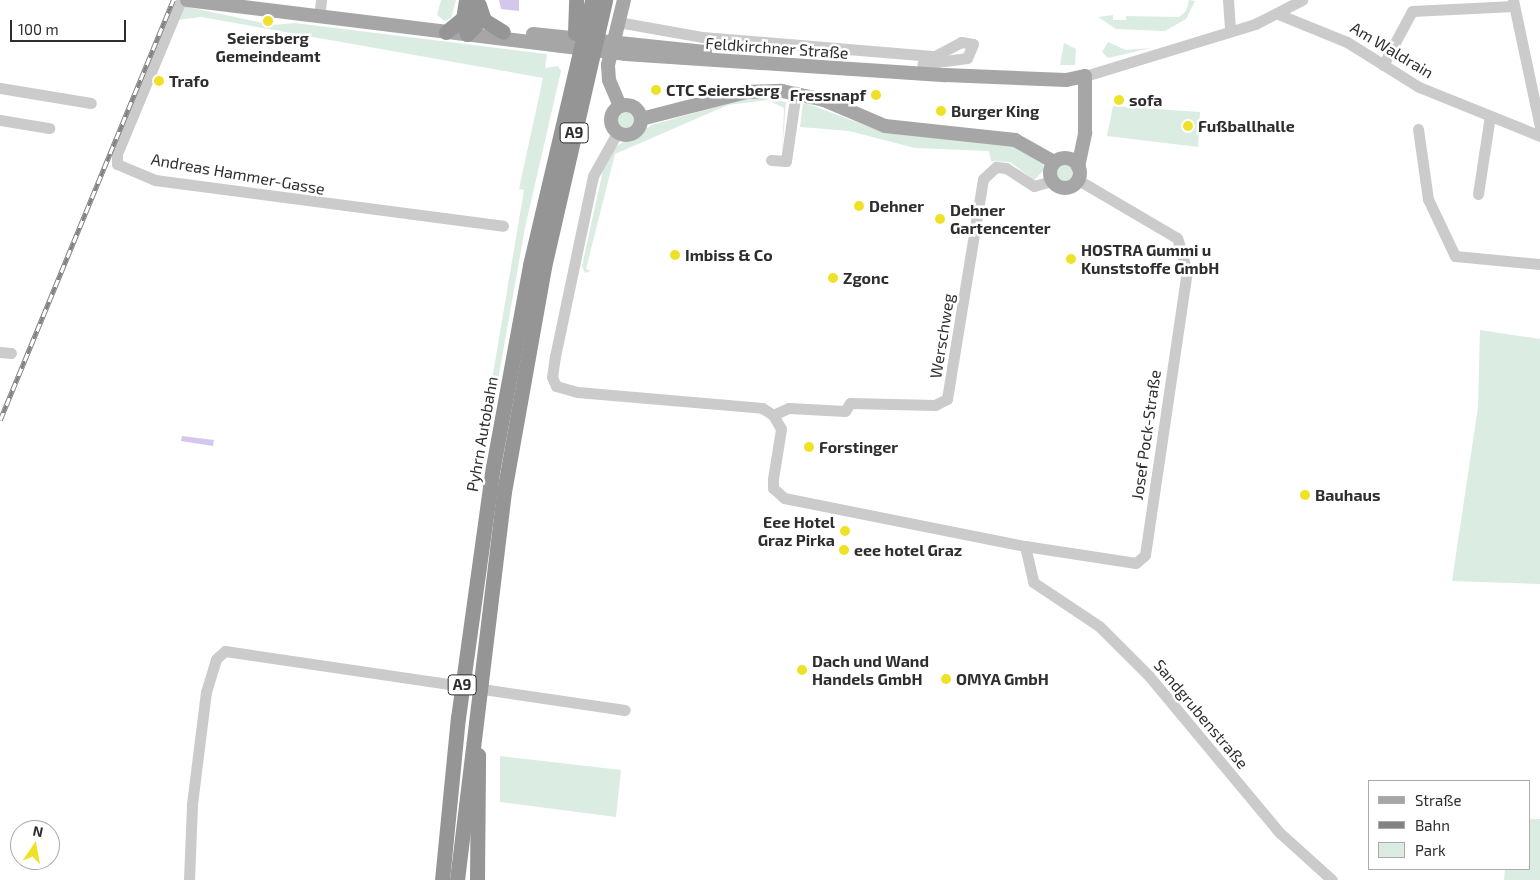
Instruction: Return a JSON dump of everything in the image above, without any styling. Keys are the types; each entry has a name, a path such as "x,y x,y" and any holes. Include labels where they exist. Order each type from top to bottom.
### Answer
{"highway":[{"path":"575,64 576,0"},
{"name":"Pyhrn Autobahn","path":"442,880 458,718 493,467 530,265 575,64 592,0"},
{"name":"Pyhrn Autobahn","path":"457,880 477,696 504,492 544,267 605,0"},
{"path":"446,32 463,18 475,2"},
{"path":"475,2 484,20 503,32"},
{"path":"467,34 475,26 475,2"},
{"path":"463,18 467,34"},
{"path":"477,696 477,880"}],"main road":[{"name":"Feldkirchner Straße","path":"187,0 446,32 547,40 784,67 1066,80 1085,76"},
{"path":"620,106 608,75 624,0"},
{"name":"Feldkirchner Straße","path":"467,34 503,32 547,40"},
{"name":"Feldkirchner Straße","path":"626,49 922,64 1085,76"},
{"path":"1070,166 1050,170 1052,181 1066,188 1070,166 1085,133 1085,76"},
{"path":"620,106 611,118 617,133 633,134 641,119 746,92 796,92 885,126 1015,140 1070,166"},
{"path":"620,106 634,108 641,119"}],"street":[{"name":"Andreas Hammer-Gasse","path":"182,0 116,154 117,164 155,180 503,226"},
{"path":"319,17 321,0"},
{"name":"Feldkirchner Straße","path":"1085,76 1214,37 1278,14 1302,0"},
{"path":"1383,65 1412,11 1514,3 1540,127"},
{"path":"1228,6 1230,31"},
{"path":"1214,37 1228,6"},
{"name":"Am Waldrain","path":"1278,14 1329,33 1419,87 1540,136"},
{"path":"618,22 694,36 935,56 962,42 973,44 967,58 922,64"},
{"path":"0,88 90,103"},
{"path":"771,160 786,161 796,92"},
{"path":"1478,194 1490,116"},
{"path":"0,120 49,128"},
{"path":"1418,129 1422,178 1438,224 1455,256 1540,264"},
{"path":"617,133 593,176 555,356 554,384 577,392 743,404 773,415"},
{"name":"Josef Pock-Straße","path":"773,415 781,435 773,488 784,498 1025,546 1128,563 1144,557 1187,272 1177,238 1070,166"},
{"name":"Werschweg","path":"773,415 789,408 845,411 850,403 934,405 947,399 983,179 996,167 1006,168 1034,186 1052,181"},
{"name":"Sandgrubenstraße","path":"1025,546 1034,582 1099,626 1149,676 1280,833 1332,880"},
{"path":"189,880 192,804 206,692 216,659 226,651 626,710"}],"green space":[{"path":"441,0 456,0 451,18 445,21 437,15"},
{"path":"1189,0 1195,1 1186,19 1165,31 1116,29 1098,17 1113,15 1113,20 1126,20 1126,16 1179,17 1186,11"},
{"path":"183,6 273,25 295,23 547,54 545,68 558,66 561,71 525,228 482,470 477,469 524,190 519,189 543,78 201,17 178,20"},
{"path":"1108,42 1126,50 1151,48 1108,58 1102,52"},
{"path":"1064,43 1076,49 1075,65 1060,65"},
{"path":"750,97 786,102 782,155 784,108 768,100 728,105 615,154 586,269 591,271 585,273 582,266 603,170 615,147 652,125"},
{"path":"803,102 883,132 1013,146 1043,163 1044,170 1034,180 1010,162 991,161 989,151 915,148 849,131 800,127"},
{"path":"1113,106 1200,112 1198,147 1107,136"},
{"path":"626,109 634,112 637,120 634,128 626,131 618,128 615,120 618,112"},
{"path":"1065,162 1073,165 1076,173 1073,181 1065,184 1057,181 1054,173 1057,165"},
{"path":"1480,330 1540,339 1540,584 1452,581 1478,407"},
{"path":"500,756 621,770 616,817 500,802"},
{"path":"1530,819 1540,819 1540,880 1504,880 1505,870 1530,870"}],"shaded area":[{"path":"499,0 519,0 519,11 501,9"},
{"path":"182,436 214,440 213,446 181,441"}],"railway":[{"path":"0,420 173,0"}],"place":[{"name":"Seiersberg Gemeindeamt","path":"268,21"},
{"name":"Trafo","path":"159,81"},
{"name":"CTC Seiersberg","path":"656,90"},
{"name":"Fressnapf","path":"876,95"},
{"name":"sofa","path":"1119,100"},
{"name":"Burger King","path":"941,111"},
{"name":"Fußballhalle","path":"1188,126"},
{"name":"Dehner","path":"859,206"},
{"name":"Dehner Gartencenter","path":"940,219"},
{"name":"Imbiss & Co","path":"675,255"},
{"name":"HOSTRA Gummi u Kunststoffe GmbH","path":"1071,259"},
{"name":"Zgonc","path":"833,278"},
{"name":"Forstinger","path":"809,447"},
{"name":"Bauhaus","path":"1305,495"},
{"name":"Eee Hotel Graz Pirka","path":"845,531"},
{"name":"eee hotel Graz","path":"844,550"},
{"name":"Dach und Wand Handels GmbH","path":"802,670"},
{"name":"OMYA GmbH","path":"946,679"}]}
